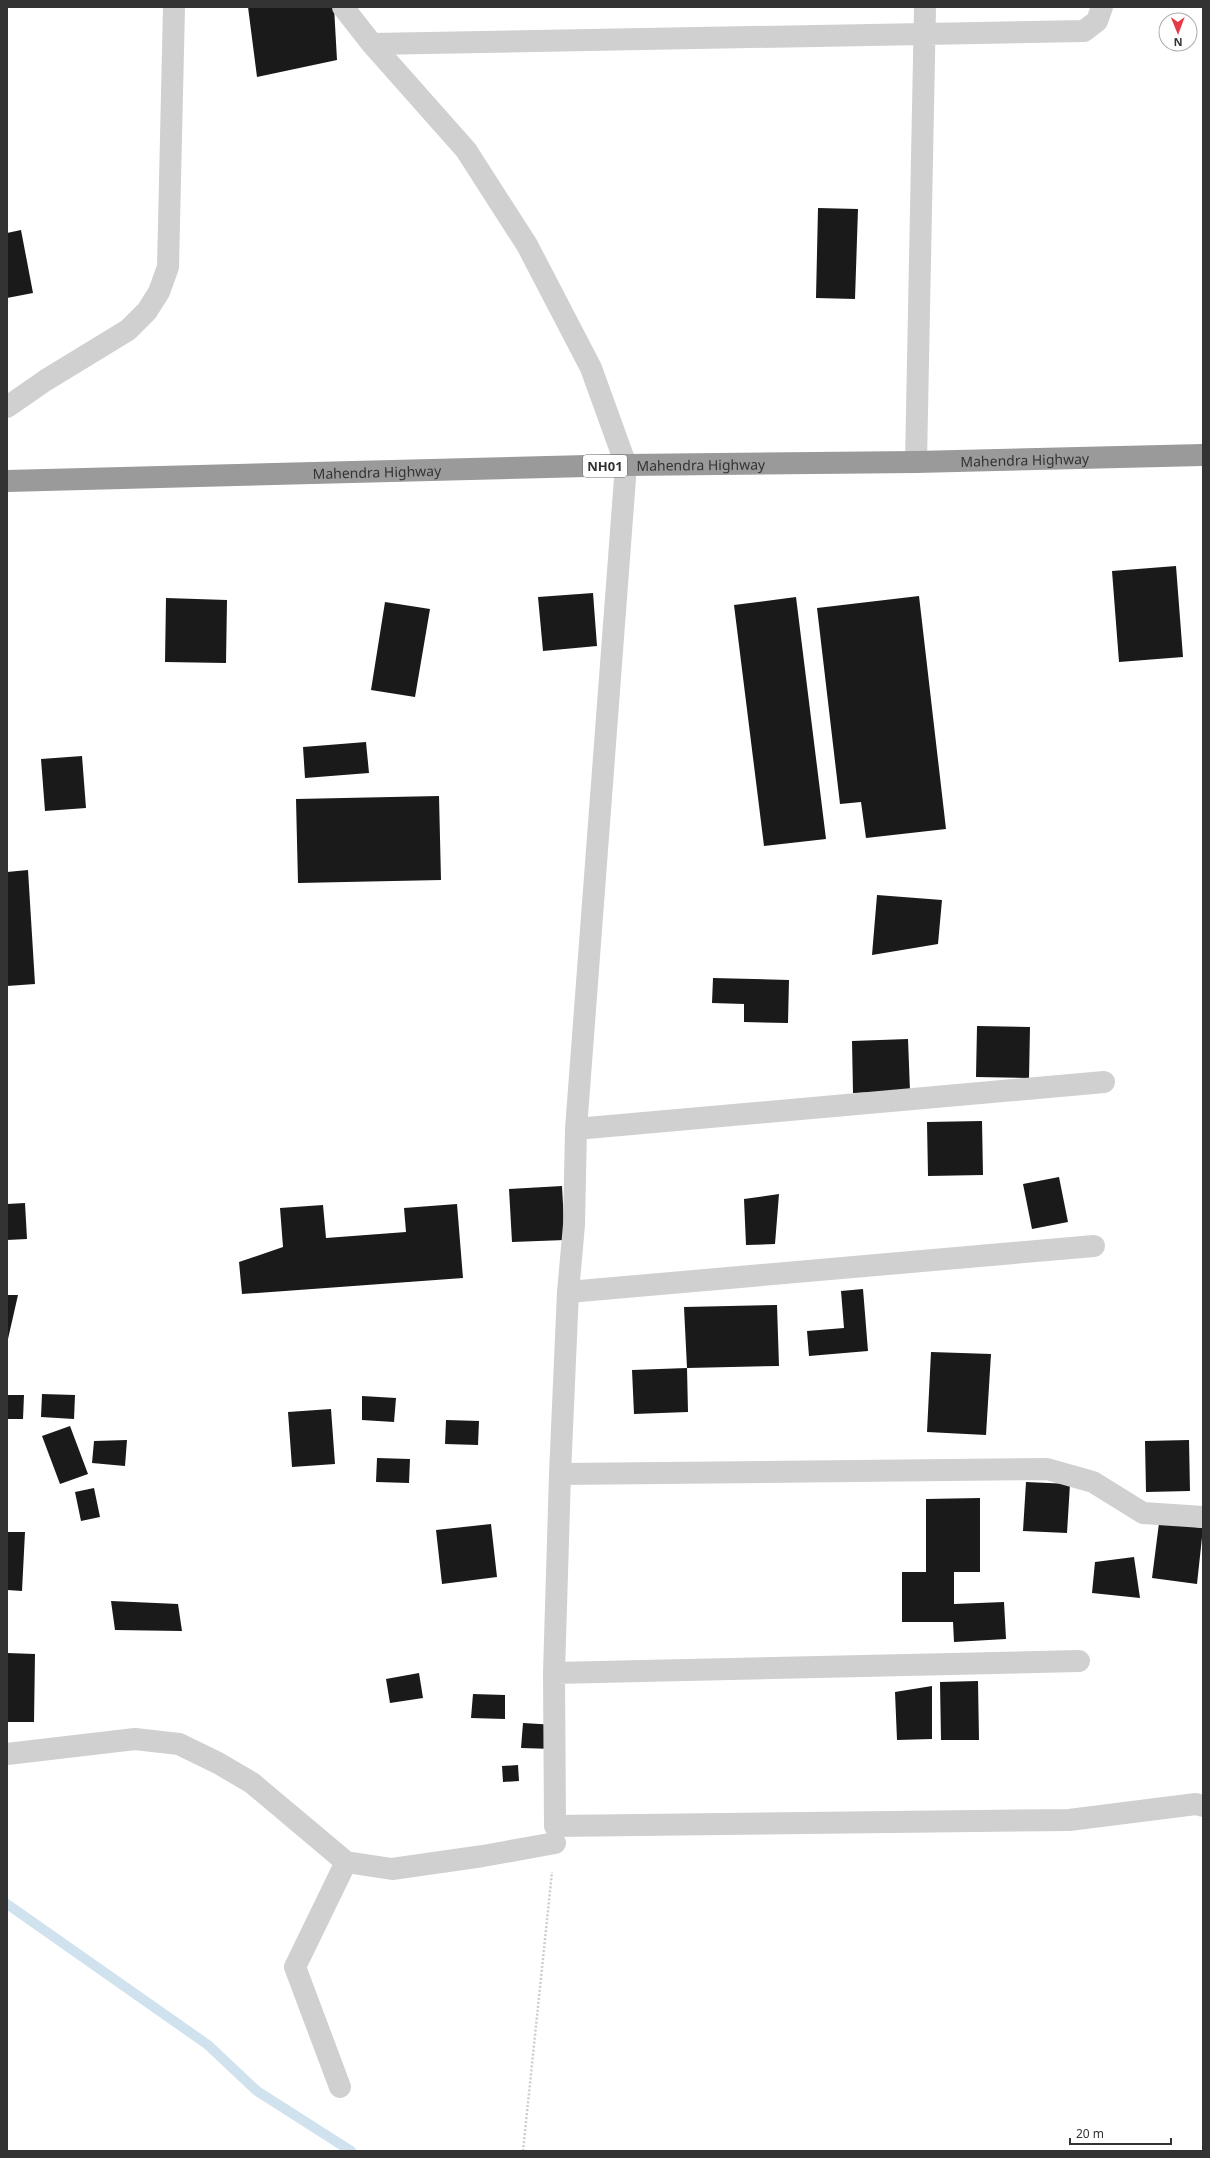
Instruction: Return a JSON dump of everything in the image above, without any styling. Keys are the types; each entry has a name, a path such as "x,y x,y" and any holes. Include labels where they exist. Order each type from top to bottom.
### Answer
{"highway":[{"name":"Mahendra Highway","path":"7,481 626,465 916,462 1203,455"}],"street":[{"path":"7,407 46,380 128,330 147,310 158,292 168,267 174,7"},
{"path":"343,7 372,44 466,150 527,245 591,368 626,465 576,1129 574,1225 568,1292 560,1474 554,1672 555,1826 1069,1820 1196,1804 1203,1806"},
{"path":"916,462 925,7"},
{"path":"372,44 1084,31 1097,21 1102,7"},
{"path":"576,1129 1104,1082"},
{"path":"568,1292 1094,1246"},
{"path":"560,1474 1047,1469 1093,1482 1143,1513 1203,1516"},
{"path":"554,1672 1079,1661"},
{"path":"7,1754 135,1739 179,1744 218,1763 252,1783 346,1862 392,1869 483,1856 555,1843"},
{"path":"340,2087 295,1967 346,1862"}],"path":[{"path":"524,2151 555,1843"}],"building":[{"path":"248,7 334,7 337,60 257,77"},
{"path":"818,208 858,209 855,299 816,298"},
{"path":"21,230 33,293 7,298 7,233"},
{"path":"1176,566 1183,657 1119,662 1112,571"},
{"path":"593,593 597,646 543,651 538,597"},
{"path":"919,596 946,829 866,838 861,802 840,804 817,608"},
{"path":"796,597 826,839 764,846 734,605"},
{"path":"166,598 227,600 226,663 165,662"},
{"path":"385,602 430,609 415,697 371,690"},
{"path":"366,742 369,773 305,778 303,747"},
{"path":"82,756 86,808 45,811 41,759"},
{"path":"439,796 441,880 298,883 296,799"},
{"path":"28,870 35,984 7,986 7,872"},
{"path":"877,895 942,900 938,944 872,955"},
{"path":"713,978 789,980 788,1023 744,1022 744,1004 712,1003"},
{"path":"977,1026 1030,1027 1029,1078 976,1077"},
{"path":"908,1039 910,1091 853,1093 852,1041"},
{"path":"982,1121 983,1175 928,1176 927,1122"},
{"path":"1059,1177 1068,1222 1032,1229 1023,1184"},
{"path":"562,1186 565,1240 512,1242 509,1189"},
{"path":"779,1194 775,1244 746,1245 744,1199"},
{"path":"25,1203 27,1239 7,1240 7,1204"},
{"path":"457,1204 463,1278 242,1294 239,1262 283,1247 280,1208 323,1205 326,1238 406,1232 404,1208"},
{"path":"863,1289 868,1351 809,1356 807,1331 844,1328 841,1291"},
{"path":"7,1295 18,1295 8,1339 7,1339"},
{"path":"777,1305 779,1366 687,1368 684,1307"},
{"path":"931,1352 991,1354 986,1435 927,1432"},
{"path":"687,1368 688,1412 634,1414 632,1370"},
{"path":"42,1394 75,1395 74,1419 41,1417"},
{"path":"7,1395 24,1395 23,1419 7,1419"},
{"path":"362,1396 396,1398 394,1422 362,1420"},
{"path":"331,1409 335,1464 292,1467 288,1412"},
{"path":"446,1420 479,1421 478,1445 445,1444"},
{"path":"70,1426 88,1474 60,1484 42,1436"},
{"path":"127,1440 125,1466 92,1463 94,1441"},
{"path":"1189,1440 1190,1491 1146,1492 1145,1441"},
{"path":"377,1458 410,1459 409,1483 376,1482"},
{"path":"1026,1482 1070,1484 1067,1533 1023,1531"},
{"path":"94,1488 100,1517 81,1521 75,1492"},
{"path":"980,1498 980,1572 954,1572 954,1604 1004,1602 1006,1639 954,1642 953,1622 902,1622 902,1572 926,1572 926,1499"},
{"path":"1159,1523 1203,1528 1197,1584 1152,1578"},
{"path":"491,1524 497,1577 442,1584 436,1530"},
{"path":"7,1532 25,1532 22,1591 7,1590"},
{"path":"1134,1557 1140,1598 1092,1593 1095,1562"},
{"path":"111,1601 178,1604 182,1631 115,1630"},
{"path":"7,1653 35,1654 34,1722 7,1722"},
{"path":"419,1673 423,1698 390,1703 386,1679"},
{"path":"978,1681 979,1740 941,1740 940,1682"},
{"path":"932,1686 932,1739 897,1740 895,1692"},
{"path":"473,1694 505,1695 505,1719 471,1718"},
{"path":"523,1723 556,1725 554,1749 521,1748"},
{"path":"518,1765 519,1781 503,1782 502,1766"}],"waterway":[{"path":"7,1904 208,2045 257,2091 351,2151"}]}
